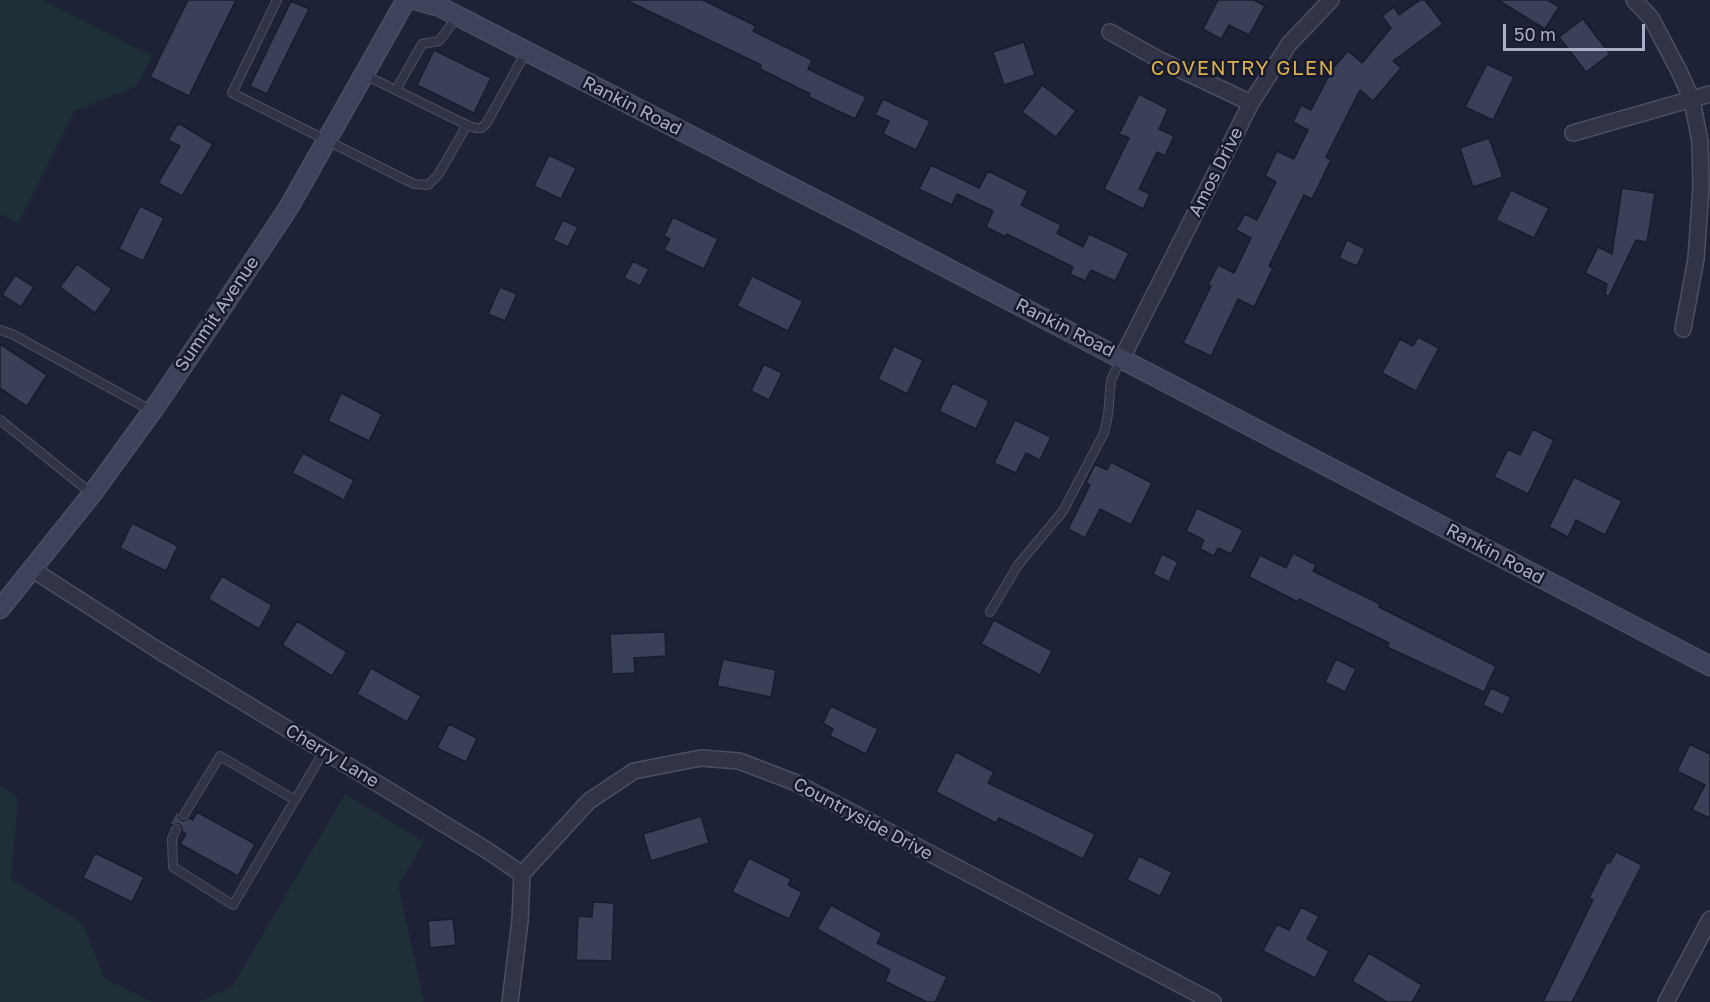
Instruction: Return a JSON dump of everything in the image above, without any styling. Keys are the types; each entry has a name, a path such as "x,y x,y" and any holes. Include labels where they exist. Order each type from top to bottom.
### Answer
{"street":[{"name":"Summit Avenue","path":"0,609 92,494 152,411 289,207 406,0"},
{"name":"Rankin Road","path":"415,0 440,7 1122,358 1710,666"},
{"name":"Amos Drive","path":"1122,358 1251,103 1289,44 1331,0"},
{"path":"1634,0 1651,18 1692,100 1700,142 1701,188 1696,259 1683,329"},
{"path":"1110,32 1160,60 1251,103"},
{"path":"1573,133 1710,94"},
{"name":"Cherry Lane","path":"33,570 161,652 485,849 522,874"},
{"name":"Countryside Drive","path":"522,874 589,801 634,771 701,758 739,761 794,782 1214,1002"},
{"path":"510,1002 520,921 522,874"},
{"path":"1666,1002 1710,919"}],"lane":[{"path":"277,0 231,93 414,184 428,185 438,175 467,125"},
{"path":"396,90 422,44 439,41 457,16"},
{"path":"363,74 467,125 481,128 486,124 526,52"},
{"path":"0,330 12,334 152,411"},
{"path":"990,612 1018,565 1063,511 1104,433 1111,380 1122,358"},
{"path":"0,420 92,494"},
{"path":"176,829 172,839 173,867 233,904 324,751"},
{"path":"184,815 220,756 295,800"}],"shaded area":[{"path":"0,0 42,0 152,56 137,86 74,111 18,223 0,214"},
{"path":"0,785 18,798 11,880 82,923 105,979 152,1002 0,1002"},
{"path":"345,794 424,842 398,886 424,1002 198,1002 232,987"}],"building":[{"path":"188,0 236,0 189,96 150,77"},
{"path":"626,0 703,0 756,26 753,31 812,60 808,69 866,97 855,119 809,97 810,94 760,69 761,65"},
{"path":"1218,0 1254,0 1265,6 1249,35 1229,25 1221,39 1203,29"},
{"path":"1420,0 1425,0 1443,24 1393,61 1401,68 1373,101 1360,90 1326,157 1331,160 1312,199 1304,195 1269,266 1273,268 1254,307 1238,299 1211,356 1183,343 1211,286 1208,285 1218,265 1234,273 1251,238 1236,230 1245,214 1257,220 1276,182 1265,176 1277,151 1294,159 1308,130 1293,122 1301,105 1311,110 1333,68 1348,51 1362,63 1391,28 1382,16 1394,7 1399,15"},
{"path":"1498,0 1548,0 1559,7 1545,29"},
{"path":"291,1 309,9 267,94 250,86"},
{"path":"1583,19 1610,54 1586,72 1559,37"},
{"path":"1024,42 1035,75 1004,85 993,52"},
{"path":"434,50 491,78 474,113 417,85"},
{"path":"1487,64 1514,77 1493,120 1465,107"},
{"path":"1042,85 1076,111 1056,137 1022,112"},
{"path":"1139,94 1168,109 1159,129 1174,136 1165,156 1157,152 1139,189 1150,194 1143,209 1104,189 1129,138 1119,134"},
{"path":"883,99 930,121 916,150 883,134 889,121 875,115"},
{"path":"178,123 213,144 182,196 158,183 180,146 168,140"},
{"path":"1489,138 1503,177 1473,187 1460,148"},
{"path":"549,155 576,168 561,199 534,186"},
{"path":"931,165 979,188 988,171 1028,191 1021,205 1061,225 1057,233 1083,247 1089,234 1129,253 1115,281 1091,270 1085,281 1070,274 1073,267 1007,234 1006,237 986,227 993,211 957,194 952,205 919,189"},
{"path":"1622,188 1655,193 1647,242 1636,240 1609,296 1605,295 1607,284 1585,273 1598,247 1612,254"},
{"path":"1511,190 1549,208 1534,238 1496,220"},
{"path":"140,206 164,218 143,261 119,249"},
{"path":"673,217 718,239 704,269 664,250 670,239 664,236"},
{"path":"563,220 578,227 568,247 553,240"},
{"path":"1347,240 1365,249 1357,266 1339,258"},
{"path":"633,261 649,269 640,286 624,278"},
{"path":"77,264 112,289 95,313 60,287"},
{"path":"15,275 34,287 21,307 2,295"},
{"path":"752,276 803,301 788,331 737,306"},
{"path":"500,287 517,294 505,321 488,314"},
{"path":"1418,337 1439,348 1416,391 1382,373 1400,339 1413,346"},
{"path":"0,344 47,375 27,406 0,388"},
{"path":"894,346 923,360 907,394 878,379"},
{"path":"764,364 782,373 769,400 751,391"},
{"path":"953,383 989,401 976,429 939,411"},
{"path":"341,393 382,414 369,441 328,421"},
{"path":"1015,420 1051,437 1040,460 1026,453 1016,473 994,463"},
{"path":"1533,429 1554,440 1528,494 1494,477 1508,449 1520,455"},
{"path":"303,453 354,480 344,500 292,473"},
{"path":"1111,462 1152,483 1131,525 1100,509 1085,538 1068,529 1090,485 1086,483 1095,464 1107,470"},
{"path":"1574,477 1622,501 1605,535 1576,520 1568,537 1549,527"},
{"path":"1197,508 1243,530 1231,554 1218,548 1214,556 1200,549 1204,540 1186,531"},
{"path":"132,523 178,546 166,571 120,548"},
{"path":"1293,553 1316,565 1313,571 1496,666 1484,692 1387,647 1389,643 1249,577 1260,555 1286,568"},
{"path":"1162,554 1178,562 1169,582 1153,574"},
{"path":"222,576 272,605 259,629 208,599"},
{"path":"994,620 1052,651 1040,675 981,644"},
{"path":"297,621 347,652 332,676 282,645"},
{"path":"665,632 666,656 634,658 635,673 612,674 610,634"},
{"path":"723,659 776,670 771,697 717,686"},
{"path":"1336,659 1356,669 1345,692 1325,682"},
{"path":"371,668 421,696 407,722 357,694"},
{"path":"1491,688 1511,697 1503,715 1483,705"},
{"path":"831,706 878,729 866,754 830,736 833,729 823,723"},
{"path":"449,724 477,738 466,762 437,748"},
{"path":"1690,744 1710,754 1710,818 1692,810 1705,785 1677,771"},
{"path":"956,752 994,772 988,783 1095,834 1083,859 999,818 996,823 936,792"},
{"path":"177,811 179,818 183,821 189,818 193,820 197,812 255,844 238,876 180,844 186,834 179,824 169,825"},
{"path":"701,816 709,843 651,861 643,834"},
{"path":"1616,852 1642,865 1572,1002 1543,1002 1593,900 1589,898 1607,862 1610,863"},
{"path":"95,853 144,877 132,902 83,878"},
{"path":"1139,856 1172,872 1160,896 1127,880"},
{"path":"749,858 791,879 788,885 802,892 789,919 732,892"},
{"path":"593,902 614,903 612,961 576,960 578,916 592,917"},
{"path":"831,905 882,933 877,943 947,977 935,1002 927,1002 885,981 890,970 817,929"},
{"path":"1301,907 1319,916 1307,939 1329,951 1315,978 1263,951 1277,924 1289,930"},
{"path":"453,919 456,945 430,948 428,921"},
{"path":"1369,953 1422,985 1412,1002 1387,1002 1352,981"}],"district":[{"name":"COVENTRY GLEN","path":"1243,69"}]}
